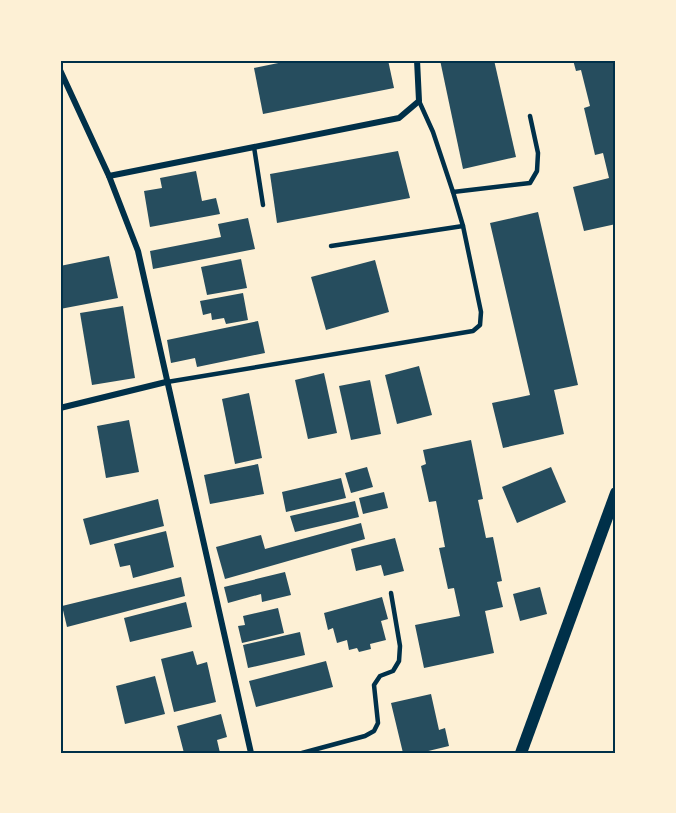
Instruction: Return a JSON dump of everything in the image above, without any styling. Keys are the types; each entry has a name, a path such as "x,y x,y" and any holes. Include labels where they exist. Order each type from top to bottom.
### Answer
{"main road":[{"path":"521,753 616,494"}],"street":[{"path":"109,176 399,118 419,101 417,60"},
{"path":"60,70 109,176 138,251 251,753"},
{"path":"60,408 166,382"}],"lane":[{"path":"166,382 473,331 480,325 481,312 463,226 433,132 419,101"},
{"path":"453,192 530,183 537,171 538,153 530,116"},
{"path":"254,147 263,205"},
{"path":"331,246 463,226"},
{"path":"302,753 364,736 374,731 378,723 374,685 380,676 393,671 399,661 400,646 391,593"}],"building":[{"path":"293,60 388,60 394,88 263,114 254,68"},
{"path":"440,60 494,60 516,157 463,169"},
{"path":"573,60 616,60 616,224 584,231 573,187 609,178 603,153 595,155 584,108 590,106 581,70 576,71"},
{"path":"398,151 410,198 277,223 270,174"},
{"path":"196,171 202,201 216,198 220,214 150,227 144,191 162,188 160,178"},
{"path":"538,212 578,385 554,390 564,434 503,448 492,403 530,395 490,223"},
{"path":"248,218 255,249 153,269 150,251 221,237 218,224"},
{"path":"109,256 118,298 60,309 60,266"},
{"path":"241,259 247,288 207,295 201,267"},
{"path":"375,260 389,312 326,330 311,277"},
{"path":"243,293 248,320 226,324 224,318 212,320 211,313 203,315 200,301"},
{"path":"123,306 135,378 92,385 80,313"},
{"path":"258,321 265,353 197,367 195,358 171,363 167,340"},
{"path":"419,366 432,415 397,424 385,375"},
{"path":"324,373 337,433 308,439 295,380"},
{"path":"370,380 381,434 351,440 339,386"},
{"path":"249,393 262,458 235,464 222,399"},
{"path":"129,420 139,472 106,478 97,426"},
{"path":"471,440 483,499 478,500 486,538 493,537 502,581 497,582 503,607 485,611 494,653 424,668 415,625 460,616 454,588 448,589 439,548 445,547 436,501 429,502 421,466 426,464 423,450"},
{"path":"258,464 264,494 210,504 204,475"},
{"path":"367,467 373,487 351,493 345,473"},
{"path":"551,467 566,502 517,523 502,487"},
{"path":"341,478 346,498 286,512 282,492"},
{"path":"384,492 388,508 363,514 359,498"},
{"path":"158,499 164,526 90,545 83,519"},
{"path":"355,501 359,517 295,532 290,516"},
{"path":"361,523 365,539 225,579 216,547 261,535 265,549"},
{"path":"166,531 174,567 133,578 130,565 120,567 114,544"},
{"path":"395,538 404,571 384,576 381,565 356,571 351,549"},
{"path":"285,572 291,595 262,602 261,594 228,603 224,587"},
{"path":"181,577 185,596 67,627 62,606"},
{"path":"540,587 547,614 520,621 513,594"},
{"path":"382,597 388,619 381,621 386,640 370,644 371,649 359,652 357,648 349,650 347,640 337,643 333,628 328,630 324,613"},
{"path":"186,602 192,627 130,642 124,618"},
{"path":"278,608 284,633 242,643 238,626 245,625 243,616"},
{"path":"300,632 305,655 248,668 243,645"},
{"path":"193,651 197,665 207,662 216,702 174,712 161,659"},
{"path":"326,661 333,687 256,707 249,681"},
{"path":"155,676 165,714 125,724 116,686"},
{"path":"431,694 439,730 445,728 449,746 420,753 403,753 391,703"},
{"path":"221,714 227,737 217,740 220,753 184,753 177,726"}]}
